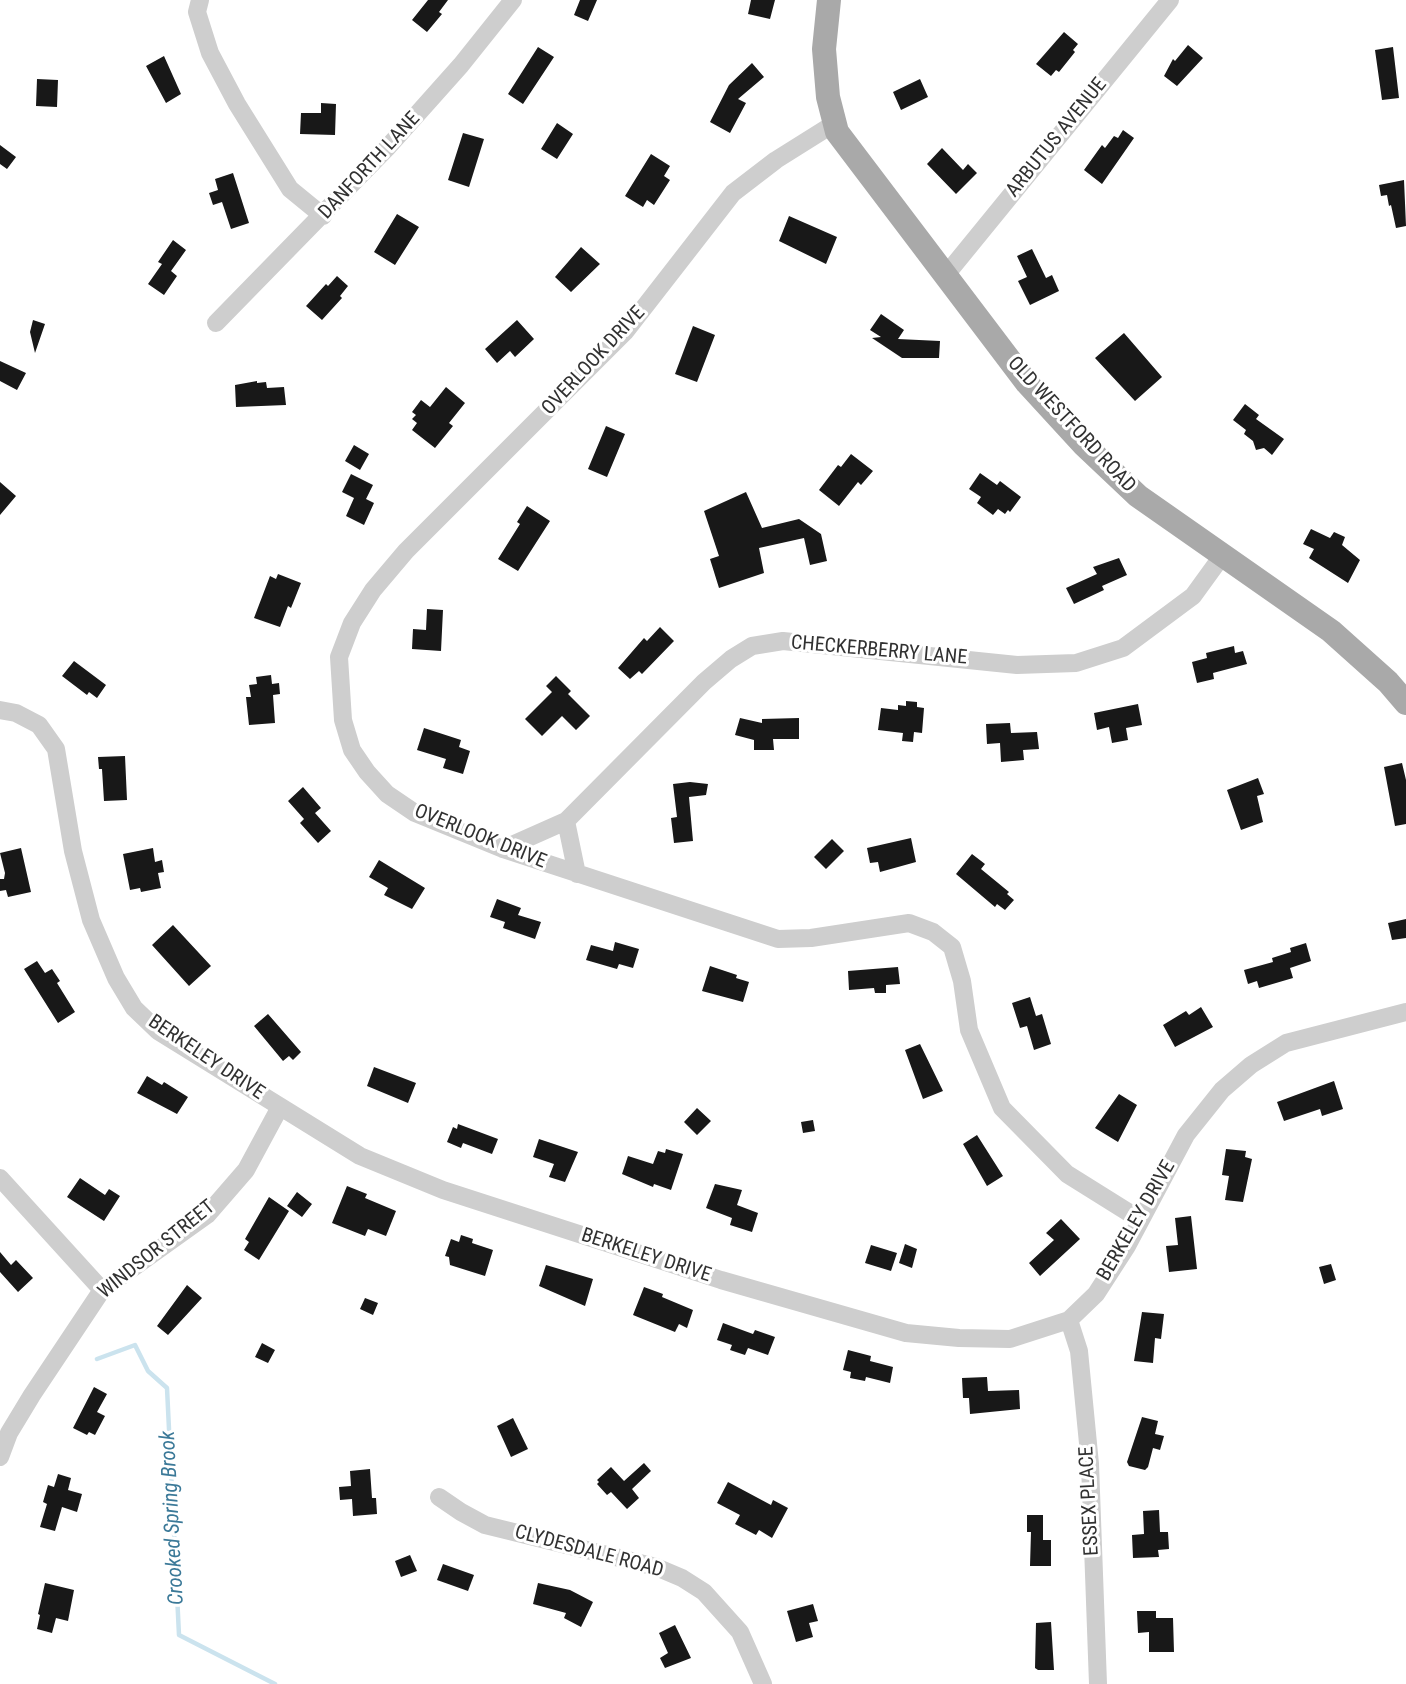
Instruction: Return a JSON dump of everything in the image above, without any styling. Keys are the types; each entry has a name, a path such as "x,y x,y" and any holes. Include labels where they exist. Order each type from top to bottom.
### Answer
{"main road":[{"name":"OLD WESTFORD ROAD","path":"829,0 824,49 828,97 837,132 1027,383 1083,444 1138,496 1331,630 1388,682 1406,703"}],"street":[{"path":"200,0 197,12 210,53 237,104 290,189 323,216"},
{"name":"DANFORTH LANE","path":"216,323 323,216 461,65 513,0"},
{"name":"ARBUTUS AVENUE","path":"945,276 1170,0"},
{"name":"OVERLOOK DRIVE","path":"835,123 776,160 733,193 625,332 406,551 373,590 352,623 339,657 343,720 352,750 367,772 387,794 415,813 502,849 778,939 811,938 909,923 933,932 952,947 962,981 969,1030 1002,1108 1067,1174 1139,1220"},
{"name":"CHECKERBERRY LANE","path":"502,849 566,821 704,682 730,658 752,646 783,641 1017,664 1076,663 1123,648 1193,596 1222,556"},
{"name":"BERKELEY DRIVE","path":"0,710 16,712 39,725 56,749 73,851 92,920 116,978 134,1008 158,1031 360,1156 443,1190 721,1280 895,1330 959,1338 1010,1339 1069,1320 1096,1293 1127,1246 1186,1135 1222,1090 1251,1065 1286,1043 1406,1012"},
{"path":"566,821 577,874"},
{"name":"WINDSOR STREET","path":"0,1457 9,1433 32,1395 102,1290 207,1215 246,1170 280,1107"},
{"path":"0,1178 102,1290"},
{"name":"ESSEX PLACE","path":"1069,1320 1079,1350 1090,1464 1098,1684"},
{"name":"CLYDESDALE ROAD","path":"439,1497 460,1512 485,1525 656,1567 682,1578 704,1592 740,1632 763,1684"}],"building":[{"path":"428,0 448,0 439,12 442,14 427,32 412,20"},
{"path":"580,0 597,0 588,21 574,15"},
{"path":"751,0 775,0 770,19 748,14"},
{"path":"1064,32 1078,44 1073,50 1075,52 1059,72 1056,70 1051,76 1036,64"},
{"path":"1188,45 1203,58 1177,86 1164,76 1173,59 1175,61"},
{"path":"538,47 554,57 523,104 508,94"},
{"path":"1393,47 1399,98 1382,100 1375,50"},
{"path":"164,56 181,94 166,103 146,66"},
{"path":"752,63 764,77 738,99 746,103 730,133 710,122 729,85"},
{"path":"37,79 58,80 57,107 36,106"},
{"path":"920,79 928,97 901,110 893,92"},
{"path":"321,103 336,104 335,135 300,134 301,113 321,113"},
{"path":"557,123 573,134 557,159 541,149"},
{"path":"1123,130 1134,138 1102,184 1084,170 1102,145 1105,148 1114,136 1118,138"},
{"path":"463,133 484,139 469,187 448,180"},
{"path":"0,145 16,157 7,169 0,164"},
{"path":"942,148 963,170 968,164 977,173 956,194 927,164"},
{"path":"651,154 670,166 664,176 670,180 654,205 647,200 643,207 625,196"},
{"path":"233,173 249,223 231,229 222,202 213,205 209,193 218,190 215,179"},
{"path":"1404,180 1406,226 1396,228 1391,205 1389,206 1387,195 1381,196 1379,185"},
{"path":"397,214 419,227 395,265 374,252"},
{"path":"789,216 837,237 826,264 779,241"},
{"path":"173,240 186,250 171,271 177,276 164,295 148,284 162,264 158,262"},
{"path":"581,247 600,264 571,292 555,277"},
{"path":"1032,249 1046,278 1052,275 1059,291 1030,305 1018,281 1027,277 1017,256"},
{"path":"337,276 348,286 340,296 342,298 322,320 306,306 326,284 328,286"},
{"path":"881,314 904,330 898,339 940,341 939,358 902,358 872,338 881,337 870,330"},
{"path":"33,320 45,324 35,353 30,332"},
{"path":"517,320 534,339 515,357 510,351 497,363 485,349"},
{"path":"693,326 715,335 697,382 675,374"},
{"path":"1124,333 1162,377 1135,401 1095,358"},
{"path":"0,361 26,373 17,390 0,381"},
{"path":"257,381 257,383 266,382 267,388 284,387 286,405 236,407 235,385"},
{"path":"446,387 465,403 449,423 453,426 435,448 412,430 417,423 412,419 416,415 412,412 421,400 430,407"},
{"path":"1245,404 1259,415 1256,419 1284,439 1272,455 1264,448 1256,450 1253,441 1244,434 1246,430 1233,420"},
{"path":"606,426 625,434 607,477 588,469"},
{"path":"354,445 369,454 360,470 345,461"},
{"path":"851,454 873,471 861,485 858,482 839,506 819,490 838,465 841,467"},
{"path":"980,473 997,485 1000,481 1021,497 1010,512 1008,510 1005,514 998,509 993,515 977,503 981,497 969,489"},
{"path":"351,474 373,485 366,499 374,503 364,525 346,516 354,498 342,492"},
{"path":"0,482 16,496 0,515"},
{"path":"746,492 762,528 799,519 821,534 827,561 810,565 804,538 759,548 764,573 719,588 710,559 719,556 704,511"},
{"path":"527,506 550,521 518,571 498,559 520,524 517,522"},
{"path":"1311,529 1330,538 1334,532 1345,537 1342,545 1360,560 1348,583 1309,558 1314,549 1303,544"},
{"path":"1119,558 1127,575 1102,586 1104,590 1074,604 1066,588 1097,574 1093,567"},
{"path":"278,574 301,583 291,608 288,606 280,627 254,618 270,576 276,579"},
{"path":"427,609 443,610 441,651 412,649 413,629 426,630"},
{"path":"660,627 674,641 642,674 639,671 630,679 618,668 644,638 647,641"},
{"path":"1234,646 1235,653 1243,651 1247,664 1213,673 1214,679 1197,683 1192,662 1207,658 1206,653"},
{"path":"74,661 106,685 97,698 89,692 87,695 62,676"},
{"path":"271,675 272,684 279,683 280,694 273,695 275,723 249,725 246,697 251,697 249,685 257,684 256,677"},
{"path":"556,676 571,691 568,694 590,716 576,730 562,716 542,736 525,719 552,692 546,686"},
{"path":"906,701 917,702 917,707 924,708 922,733 914,732 913,742 902,741 903,733 878,730 881,708 898,710 898,705 906,706"},
{"path":"1138,704 1142,725 1126,728 1128,740 1112,743 1109,727 1097,730 1094,713"},
{"path":"740,718 762,723 762,719 799,718 799,739 773,739 774,750 754,750 754,740 735,735"},
{"path":"1010,723 1011,733 1037,732 1039,749 1023,750 1024,760 1001,762 1000,743 987,744 986,724"},
{"path":"424,728 461,740 459,747 470,751 463,774 443,768 446,759 417,750"},
{"path":"125,756 127,800 104,801 102,769 99,769 98,757"},
{"path":"1402,763 1406,780 1406,824 1395,826 1384,767"},
{"path":"1258,778 1264,794 1257,796 1263,822 1241,830 1227,790"},
{"path":"690,782 708,784 706,795 689,797 693,841 674,843 671,818 677,817 673,784"},
{"path":"303,787 321,808 315,813 331,831 318,843 300,823 304,819 288,801"},
{"path":"911,838 916,862 880,872 878,862 870,863 867,848"},
{"path":"832,839 844,851 826,869 814,857"},
{"path":"21,848 31,892 8,897 6,890 0,891 0,879 4,879 5,873 0,853"},
{"path":"153,848 155,862 162,860 164,872 158,873 161,888 141,892 140,888 130,890 123,854"},
{"path":"972,854 985,864 981,869 1009,892 1007,894 1014,900 1005,910 997,904 995,907 956,874"},
{"path":"379,860 425,888 412,909 384,895 388,888 369,877"},
{"path":"497,899 521,908 518,915 541,922 535,939 503,928 505,922 490,917"},
{"path":"1406,919 1406,938 1392,940 1388,923"},
{"path":"173,925 211,966 189,986 152,945"},
{"path":"615,942 639,949 633,968 619,964 617,969 586,960 591,945 613,951"},
{"path":"1306,943 1311,961 1290,968 1293,978 1259,988 1257,981 1248,984 1244,970 1273,962 1272,958 1291,952 1290,948"},
{"path":"37,961 45,973 52,969 60,981 57,983 75,1012 58,1023 24,969"},
{"path":"710,966 737,975 736,978 749,982 743,1002 702,991"},
{"path":"898,967 900,984 886,985 886,993 875,993 874,988 849,990 848,971"},
{"path":"1030,997 1036,1016 1042,1014 1051,1044 1034,1050 1027,1026 1020,1028 1012,1003"},
{"path":"1201,1007 1213,1027 1175,1047 1163,1025 1186,1011 1189,1015"},
{"path":"268,1014 301,1052 293,1060 289,1056 283,1061 254,1026"},
{"path":"920,1044 943,1091 923,1099 905,1050"},
{"path":"374,1067 416,1083 408,1103 367,1086"},
{"path":"147,1076 162,1085 164,1082 188,1097 177,1114 137,1093"},
{"path":"1334,1081 1343,1109 1322,1116 1320,1109 1284,1121 1277,1102"},
{"path":"1119,1094 1137,1105 1118,1142 1095,1128"},
{"path":"697,1108 711,1121 697,1135 684,1122"},
{"path":"813,1120 815,1131 803,1133 801,1122"},
{"path":"458,1124 498,1139 492,1154 463,1143 461,1148 447,1142 453,1127 457,1129"},
{"path":"977,1135 1003,1176 987,1186 963,1144"},
{"path":"539,1139 578,1152 565,1182 549,1177 554,1164 533,1157"},
{"path":"666,1149 683,1154 671,1190 654,1184 653,1187 622,1174 628,1156 653,1164 658,1151 665,1153"},
{"path":"1226,1149 1246,1151 1245,1157 1252,1159 1243,1202 1225,1200 1229,1176 1222,1175"},
{"path":"80,1178 105,1195 109,1189 120,1196 104,1221 67,1197"},
{"path":"715,1184 742,1190 737,1205 758,1213 752,1232 730,1225 732,1218 706,1208"},
{"path":"347,1186 367,1194 365,1198 396,1211 386,1236 368,1229 365,1236 332,1223"},
{"path":"297,1192 312,1204 302,1217 287,1206"},
{"path":"269,1197 289,1211 259,1260 244,1250 249,1242 245,1239"},
{"path":"1191,1216 1197,1269 1169,1272 1166,1246 1178,1245 1175,1218"},
{"path":"1061,1219 1080,1239 1040,1276 1029,1263 1054,1240 1046,1233"},
{"path":"461,1235 473,1239 472,1243 493,1250 485,1276 450,1265 449,1257 445,1256 451,1239 459,1242"},
{"path":"905,1244 917,1249 912,1268 899,1263"},
{"path":"871,1245 897,1253 891,1271 865,1263"},
{"path":"0,1252 11,1265 16,1260 33,1278 18,1292 0,1272"},
{"path":"1331,1264 1336,1280 1324,1284 1319,1267"},
{"path":"546,1265 593,1279 585,1306 539,1286"},
{"path":"187,1285 202,1298 168,1335 157,1326"},
{"path":"644,1287 693,1310 687,1328 679,1324 675,1332 633,1315"},
{"path":"365,1298 378,1303 373,1315 360,1309"},
{"path":"1142,1312 1164,1314 1161,1339 1155,1338 1153,1363 1134,1361"},
{"path":"723,1323 753,1334 755,1330 775,1337 768,1355 748,1348 745,1355 730,1350 732,1345 717,1340"},
{"path":"262,1343 275,1350 268,1363 255,1357"},
{"path":"848,1350 871,1356 870,1361 893,1367 890,1383 866,1377 865,1381 850,1378 851,1372 843,1370"},
{"path":"987,1377 988,1391 1019,1390 1020,1409 970,1414 969,1398 963,1398 962,1378"},
{"path":"94,1387 107,1394 97,1412 105,1416 95,1435 89,1432 87,1435 73,1428"},
{"path":"1142,1417 1158,1421 1155,1434 1164,1436 1160,1450 1153,1448 1145,1470 1129,1466 1127,1462"},
{"path":"513,1418 528,1449 511,1457 497,1426"},
{"path":"644,1463 651,1471 632,1489 639,1498 627,1509 611,1492 607,1495 597,1484 599,1482 597,1480 611,1467 624,1481"},
{"path":"370,1469 372,1498 376,1498 377,1514 353,1516 352,1499 340,1500 339,1487 351,1486 350,1471"},
{"path":"58,1474 71,1478 68,1490 82,1494 77,1512 62,1507 55,1531 40,1527 47,1504 43,1502 48,1485 54,1487"},
{"path":"728,1482 771,1505 773,1500 788,1508 772,1538 759,1530 756,1535 735,1524 740,1515 717,1503"},
{"path":"1159,1510 1160,1532 1168,1532 1169,1549 1158,1550 1159,1557 1133,1558 1132,1535 1144,1534 1143,1511"},
{"path":"1027,1515 1043,1515 1043,1540 1051,1540 1051,1566 1030,1566 1031,1532 1027,1532"},
{"path":"410,1555 417,1571 401,1577 395,1561"},
{"path":"443,1564 474,1575 468,1591 437,1580"},
{"path":"45,1583 74,1590 68,1621 56,1618 52,1633 37,1629"},
{"path":"538,1583 570,1590 593,1602 581,1627 564,1618 566,1613 533,1604"},
{"path":"813,1604 818,1621 809,1623 813,1637 796,1642 787,1611"},
{"path":"1137,1611 1156,1611 1156,1618 1173,1618 1174,1652 1149,1652 1149,1632 1138,1633"},
{"path":"1051,1622 1054,1670 1038,1670 1035,1668 1036,1623"},
{"path":"675,1625 691,1658 665,1668 660,1658 668,1653 659,1633"}],"waterway":[{"name":"Crooked Spring Brook","path":"97,1359 135,1345 148,1371 167,1388 179,1635 275,1684"}]}
